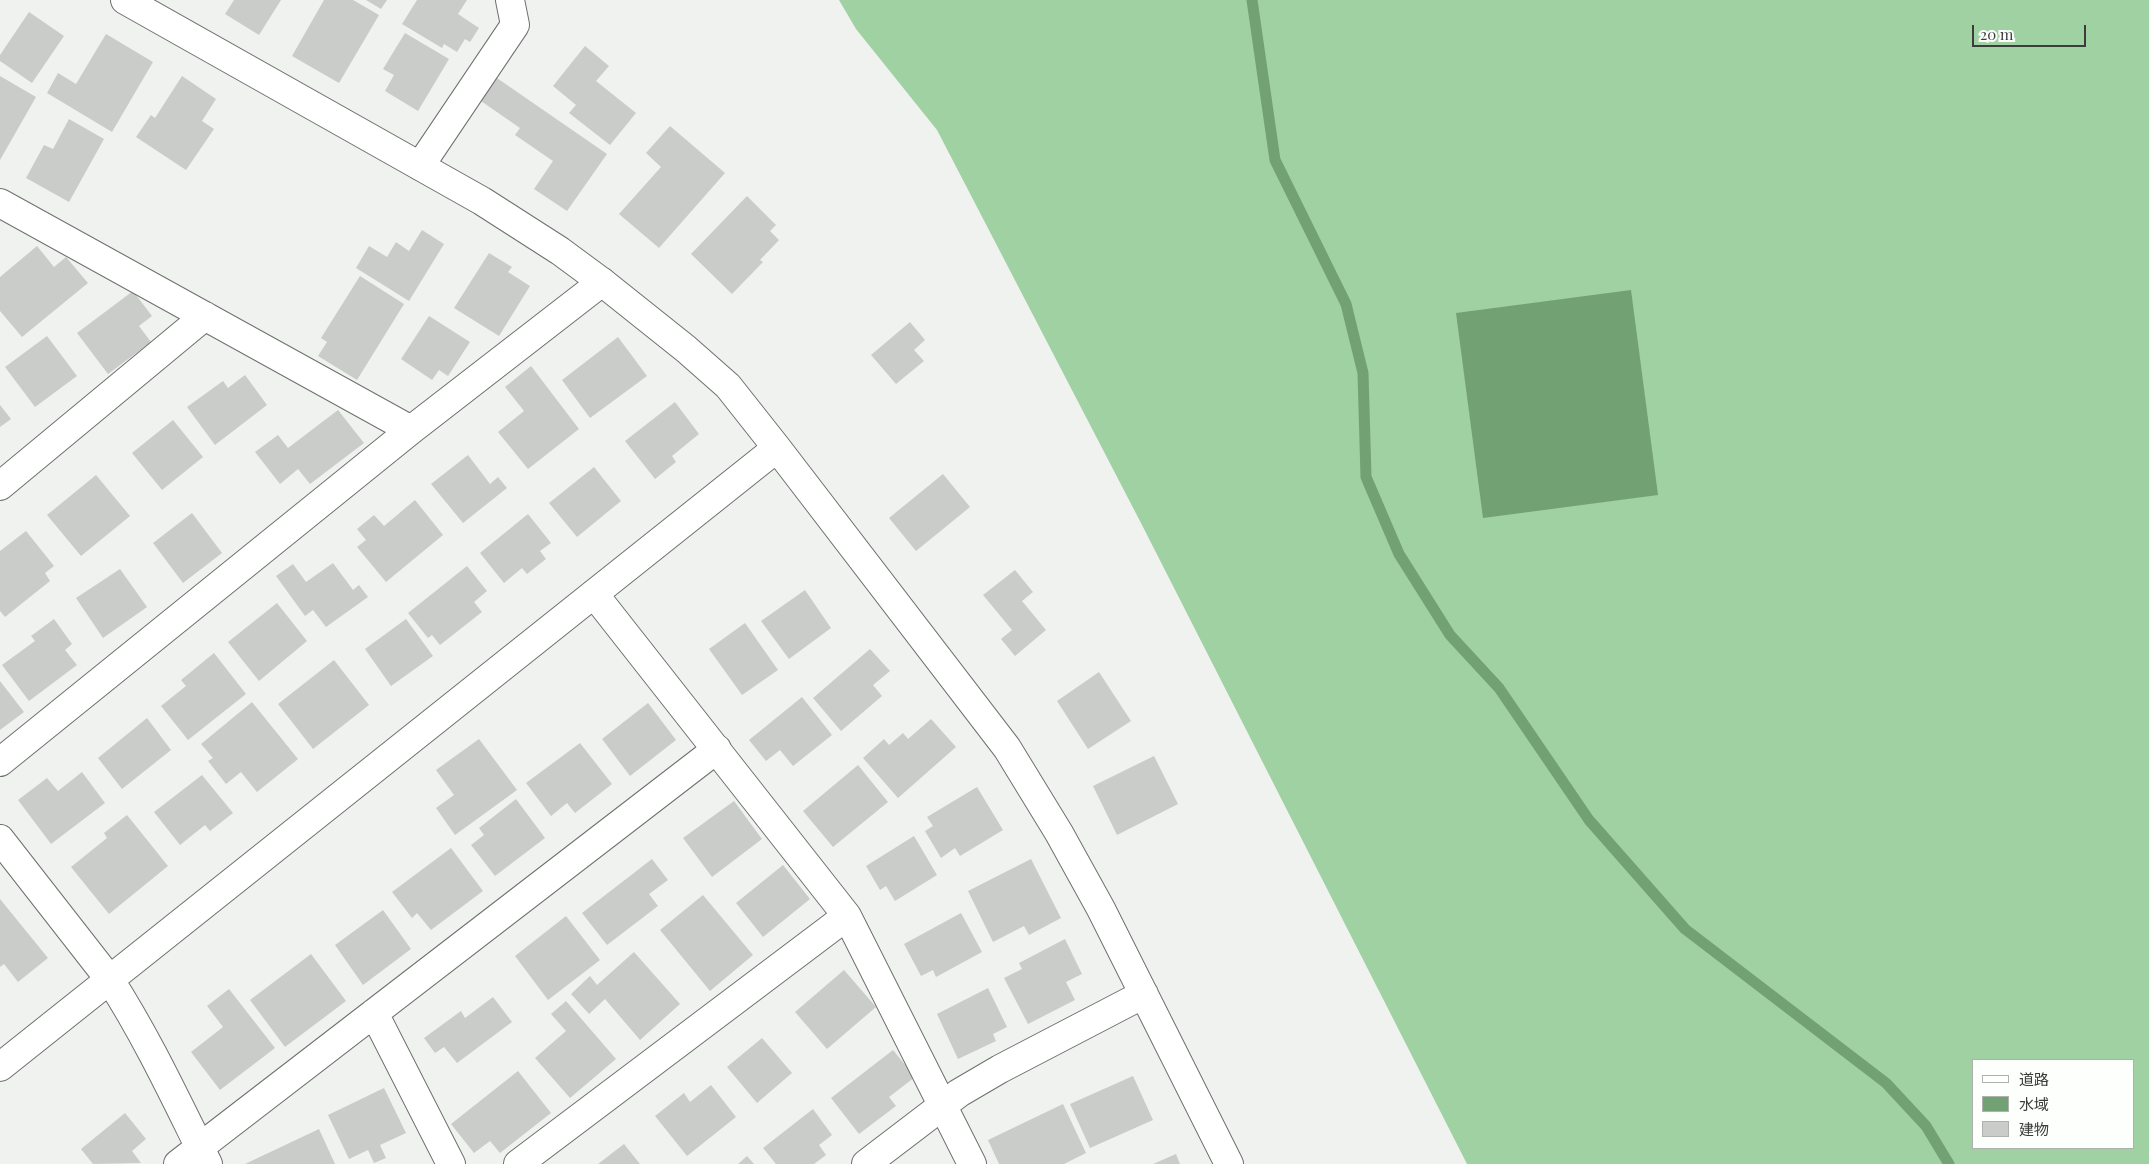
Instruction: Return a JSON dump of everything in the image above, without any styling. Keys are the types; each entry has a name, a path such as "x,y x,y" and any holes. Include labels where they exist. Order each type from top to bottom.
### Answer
{"street":[{"path":"125,0 482,201 560,251 602,282 686,349 728,386 1007,748 1059,833 1101,909 1229,1164"},
{"path":"420,166 514,25 510,0"},
{"path":"4,211 205,316 411,430"},
{"path":"0,762 411,430 602,282"},
{"path":"0,486 205,316"},
{"path":"0,1067 777,448"},
{"path":"594,594 718,749 847,916 972,1164"},
{"path":"178,1164 204,1155 374,1013 718,749"},
{"path":"0,840 110,980 138,1026 204,1155"},
{"path":"518,1164 847,916"},
{"path":"866,1164 959,1092 1144,994"},
{"path":"374,1013 451,1164"}],"shaded area":[{"path":"839,0 2149,0 2149,1164 1467,1164 1142,525 937,130 856,29"}],"water":[{"path":"1631,290 1658,495 1483,518 1456,313"}],"building":[{"path":"234,0 281,0 259,35 225,14"},
{"path":"324,0 353,0 379,15 339,83 292,56"},
{"path":"366,0 387,0 381,9"},
{"path":"417,0 467,0 458,14 479,28 470,42 465,39 457,52 444,44 442,48 402,24"},
{"path":"29,12 64,36 32,83 0,61 0,55"},
{"path":"405,33 449,59 418,111 385,91 394,75 383,69"},
{"path":"106,34 153,62 112,132 47,93 58,73 76,84"},
{"path":"585,46 609,66 596,81 636,113 610,145 569,113 576,105 553,86"},
{"path":"0,76 36,97 0,160"},
{"path":"182,76 216,99 202,121 214,129 186,170 136,137 151,115 155,118"},
{"path":"494,76 607,154 567,211 534,189 553,161 515,135 520,128 478,99"},
{"path":"69,119 104,139 69,202 26,178 44,145 53,149"},
{"path":"670,126 725,173 659,248 619,214 661,167 646,153"},
{"path":"747,196 776,225 770,231 779,240 760,260 763,262 732,294 691,254"},
{"path":"422,230 444,244 409,301 356,268 369,246 387,257 396,242 409,251"},
{"path":"37,246 54,267 66,257 88,283 22,337 0,311 0,277"},
{"path":"489,253 512,267 508,272 530,286 499,336 454,308"},
{"path":"360,276 404,304 357,380 318,356 327,342 321,338"},
{"path":"133,291 152,316 139,326 151,342 108,374 77,333"},
{"path":"429,316 470,342 448,376 439,370 432,380 401,359"},
{"path":"910,322 925,340 914,350 924,361 896,384 871,355"},
{"path":"47,336 77,376 35,407 5,367"},
{"path":"618,337 647,376 590,418 562,380"},
{"path":"531,366 579,429 528,469 498,432 524,411 505,387"},
{"path":"245,375 267,405 215,445 187,407 223,381 228,388"},
{"path":"675,402 699,434 672,456 676,462 655,479 625,441"},
{"path":"0,405 11,419 0,427"},
{"path":"338,410 364,443 310,484 298,469 280,484 255,452 278,435 288,448"},
{"path":"173,420 203,457 162,490 132,453"},
{"path":"468,455 490,484 498,477 507,488 463,523 431,484"},
{"path":"594,467 621,501 577,537 549,503"},
{"path":"943,474 970,507 916,551 889,518"},
{"path":"96,475 130,516 81,556 47,515"},
{"path":"415,500 443,535 386,582 357,547 366,540 357,529 374,515 384,526"},
{"path":"192,513 222,553 183,583 153,543"},
{"path":"528,514 551,543 540,551 546,559 527,574 522,568 504,583 480,553"},
{"path":"26,531 54,566 45,573 50,581 5,617 0,611 0,551"},
{"path":"333,563 353,590 359,585 368,597 326,627 313,610 305,616 276,576 293,564 306,582"},
{"path":"467,566 487,591 474,602 482,612 440,645 432,635 428,638 408,613"},
{"path":"120,569 147,607 103,638 76,598"},
{"path":"1015,570 1033,592 1022,601 1046,630 1015,656 1001,639 1012,630 983,595"},
{"path":"805,590 831,628 789,659 761,621"},
{"path":"277,603 307,641 259,681 228,642"},
{"path":"54,619 72,644 65,650 77,665 29,701 2,665 35,641 31,636"},
{"path":"406,619 433,656 391,686 365,649"},
{"path":"745,623 778,670 742,695 709,649"},
{"path":"870,649 890,671 873,685 882,696 841,731 813,698"},
{"path":"214,653 246,694 188,740 161,706 186,686 181,680"},
{"path":"334,660 369,705 313,749 278,704"},
{"path":"1099,672 1131,721 1088,749 1057,701"},
{"path":"0,681 24,712 0,730"},
{"path":"802,697 832,735 793,766 780,750 766,761 749,740"},
{"path":"252,702 298,759 257,792 241,772 226,784 208,761 213,758 201,744"},
{"path":"648,703 676,740 630,776 602,739"},
{"path":"147,718 171,750 122,789 98,758"},
{"path":"931,719 956,747 898,798 863,758 884,739 889,745 903,733 908,739"},
{"path":"479,739 517,790 455,835 436,808 454,795 436,770"},
{"path":"580,743 612,784 575,813 567,803 551,816 526,783"},
{"path":"1154,756 1178,804 1117,835 1093,786"},
{"path":"858,765 888,802 833,847 803,811"},
{"path":"82,772 105,803 51,844 18,800 47,778 58,791"},
{"path":"202,775 233,813 210,831 205,825 180,845 154,812"},
{"path":"977,787 1003,830 960,856 955,848 941,858 925,831 933,826 927,817"},
{"path":"516,799 545,838 495,876 471,845 484,835 479,828"},
{"path":"734,801 762,839 712,877 683,838"},
{"path":"127,815 168,866 109,914 71,867 107,838 104,833"},
{"path":"914,836 937,875 895,901 886,886 880,890 866,866"},
{"path":"451,848 483,891 431,930 417,913 412,918 392,892"},
{"path":"652,859 668,880 649,894 658,906 607,945 582,913"},
{"path":"1031,859 1061,918 1029,935 1024,926 993,942 968,891"},
{"path":"783,865 810,899 763,937 736,903"},
{"path":"703,895 753,955 710,991 660,930"},
{"path":"0,899 48,958 18,982 4,964 0,967"},
{"path":"383,910 411,949 363,985 335,945"},
{"path":"961,913 982,952 936,977 933,970 921,976 904,944"},
{"path":"566,916 600,960 548,1000 515,956"},
{"path":"1065,939 1082,974 1066,982 1075,1000 1028,1024 1004,978 1022,969 1019,963"},
{"path":"634,952 680,1004 640,1040 605,999 589,1014 571,994 590,976 597,985"},
{"path":"311,954 346,1001 285,1047 250,1000"},
{"path":"844,970 876,1007 827,1049 795,1012"},
{"path":"988,988 1007,1027 993,1034 996,1041 958,1059 937,1014"},
{"path":"229,989 275,1048 220,1090 191,1052 223,1027 207,1006"},
{"path":"493,997 512,1022 457,1063 444,1047 435,1053 424,1038 461,1011 465,1018"},
{"path":"566,1001 616,1059 570,1098 535,1058 566,1031 551,1014"},
{"path":"762,1038 792,1073 757,1103 727,1067"},
{"path":"893,1050 915,1077 889,1097 896,1106 859,1134 831,1098"},
{"path":"518,1071 551,1113 500,1153 490,1141 474,1153 451,1124"},
{"path":"1133,1076 1153,1120 1090,1148 1070,1104"},
{"path":"711,1085 736,1117 687,1156 655,1116 684,1093 690,1102"},
{"path":"384,1088 406,1133 380,1145 386,1158 374,1163 368,1150 349,1159 328,1115"},
{"path":"1063,1104 1086,1153 1064,1164 999,1164 988,1140"},
{"path":"813,1109 832,1135 819,1145 826,1155 814,1164 776,1164 763,1148"},
{"path":"125,1113 146,1139 132,1151 141,1163 93,1164 81,1149"},
{"path":"319,1129 335,1164 245,1164"},
{"path":"624,1144 640,1164 598,1164"},
{"path":"1176,1154 1180,1164 1153,1164"},
{"path":"747,1156 754,1164 738,1164"}],"waterway":[{"path":"1252,0 1275,160 1346,304 1363,373 1366,477 1399,554 1450,635 1499,688 1589,820 1685,929 1886,1083 1926,1126 1949,1164"}]}
